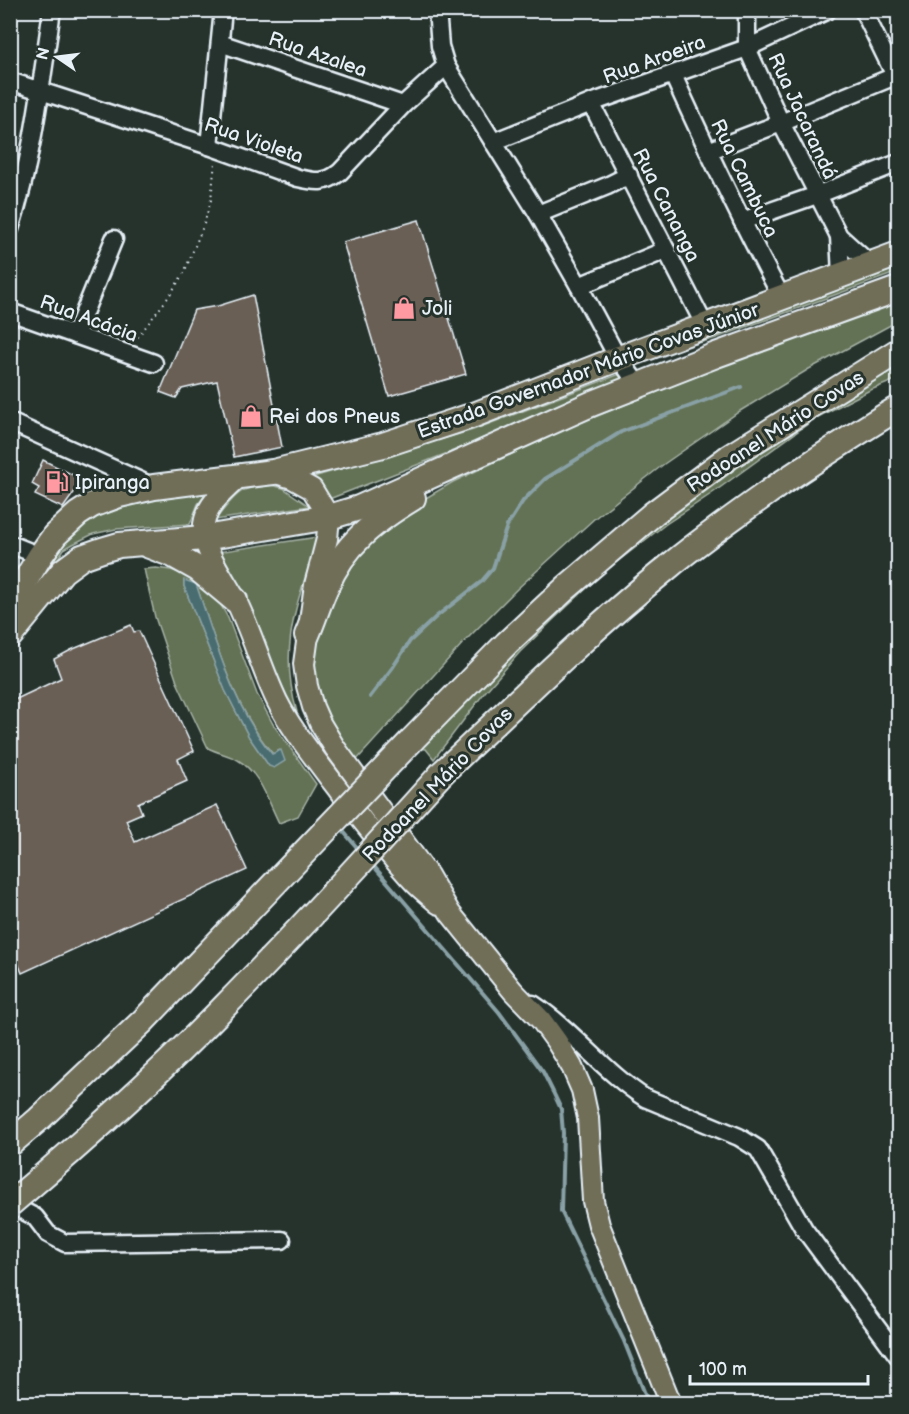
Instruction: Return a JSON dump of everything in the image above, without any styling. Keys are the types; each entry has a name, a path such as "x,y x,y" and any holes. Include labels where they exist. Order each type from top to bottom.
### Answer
{"highway":[{"name":"Estrada Governador Mário Covas Júnior","path":"10,606 55,535 78,514 92,505 118,495 154,487 273,472 383,445 474,415 898,254"},
{"name":"Estrada Governador Mário Covas Júnior","path":"10,636 63,571 82,557 119,545 204,538 329,517 369,504 591,404 716,355 898,289"},
{"name":"Rodoanel Mário Covas","path":"10,1144 143,1021 411,741 507,643 566,588 654,513 729,457 898,351"},
{"name":"Rodoanel Mário Covas","path":"10,1204 140,1089 224,1007 442,773 611,615 668,567 734,517 855,434 898,408"},
{"path":"307,635 327,585 338,565 370,526 496,446"},
{"path":"142,543 187,561 236,600"}],"main road":[{"path":"273,472 292,478 312,489 329,517 329,531 315,585 304,664 313,707 334,748 428,875 450,913 513,991 541,1020 572,1067 582,1090 588,1118 593,1201 599,1225 671,1404"},
{"path":"239,477 212,506 204,525 204,538 207,548 236,600 277,702 292,726 369,829 416,884 450,913"}],"street":[{"path":"10,229 16,196 29,159 52,10"},
{"path":"209,146 223,10"},
{"path":"437,10 440,46 447,66 538,214 614,351 638,385"},
{"name":"Rua Jacarandá","path":"747,10 747,48 781,123 838,236 870,264"},
{"name":"Rua Aroeira","path":"493,142 591,103 747,48 828,10"},
{"path":"708,151 897,79 863,10"},
{"name":"Rua Azalea","path":"220,43 403,105"},
{"name":"Rua Violeta","path":"10,81 209,146 298,178 322,182 340,172 403,105 447,66"},
{"name":"Rua Cambuca","path":"673,75 708,151 749,219 782,298"},
{"name":"Rua Cananga","path":"591,103 705,326"},
{"path":"749,219 898,163"},
{"path":"538,214 629,175"},
{"name":"Rua Jacarandá","path":"838,236 841,275"},
{"path":"75,334 114,240"},
{"path":"579,286 666,250"},
{"name":"Rua Acácia","path":"10,312 154,363"},
{"path":"10,422 154,487"},
{"path":"10,544 40,556"},
{"path":"513,991 569,1032 634,1091 645,1098 739,1137 758,1149 804,1228 898,1356"},
{"path":"10,1204 35,1217 48,1234 64,1243 282,1240"}],"path":[{"path":"125,354 184,273 204,224 211,200 216,158 209,146"}],"green space":[{"path":"898,263 898,272 716,338 667,352"},
{"path":"898,301 898,321 809,369 740,411 664,464 595,518 517,589 464,642 353,764 320,704 311,651 332,579 395,516 453,482 560,431 689,379"},
{"path":"898,354 898,379 868,391 816,418 666,524 604,572 520,652 485,692 434,759 426,749 412,748 554,593"},
{"path":"620,374 629,377 607,387 589,391 507,430 329,499 310,478 473,430"},
{"path":"271,485 283,488 309,506 215,520 242,491"},
{"path":"207,493 198,504 190,524 116,529 93,534 64,549 41,585 11,619 45,559 90,513 154,498"},
{"path":"318,537 298,602 290,643 291,688 297,712 292,715 217,552"},
{"path":"144,569 171,570 191,577 219,602 228,618 257,694 273,724 316,784 298,816 279,823 263,788 252,772 238,760 208,748 177,682 155,617","holes":["184,581 196,584 218,651 246,715 273,754 280,750 269,766 249,737 225,690"]}],"water":[{"path":"184,580 196,584 226,673 246,715 272,754 281,750 285,761 274,768 269,766 249,737 225,690 184,586"}],"building":[{"name":"Joli","path":"419,220 466,374 389,396 343,242"},
{"path":"253,295 282,447 234,457 217,381 182,389 176,398 160,392 194,310 218,306"},
{"name":"Ipiranga","path":"43,460 83,480 63,508 35,495 39,488 32,484"},
{"path":"131,625 134,632 139,631 194,751 178,759 187,781 138,803 142,813 126,820 135,842 217,805 247,870 22,973 10,943 10,702 61,678 54,659"}],"waterway":[{"path":"370,697 410,641 437,616 481,582 493,568 507,526 523,501 545,479 621,432 741,387"},
{"path":"343,831 360,851"},
{"path":"371,863 499,1012 543,1072 561,1109 563,1133 561,1211 624,1341 649,1404"}],"place":[{"name":"Joli","path":"404,308"},
{"name":"Rei dos Pneus","path":"251,416"},
{"name":"Ipiranga","path":"57,482"}]}
